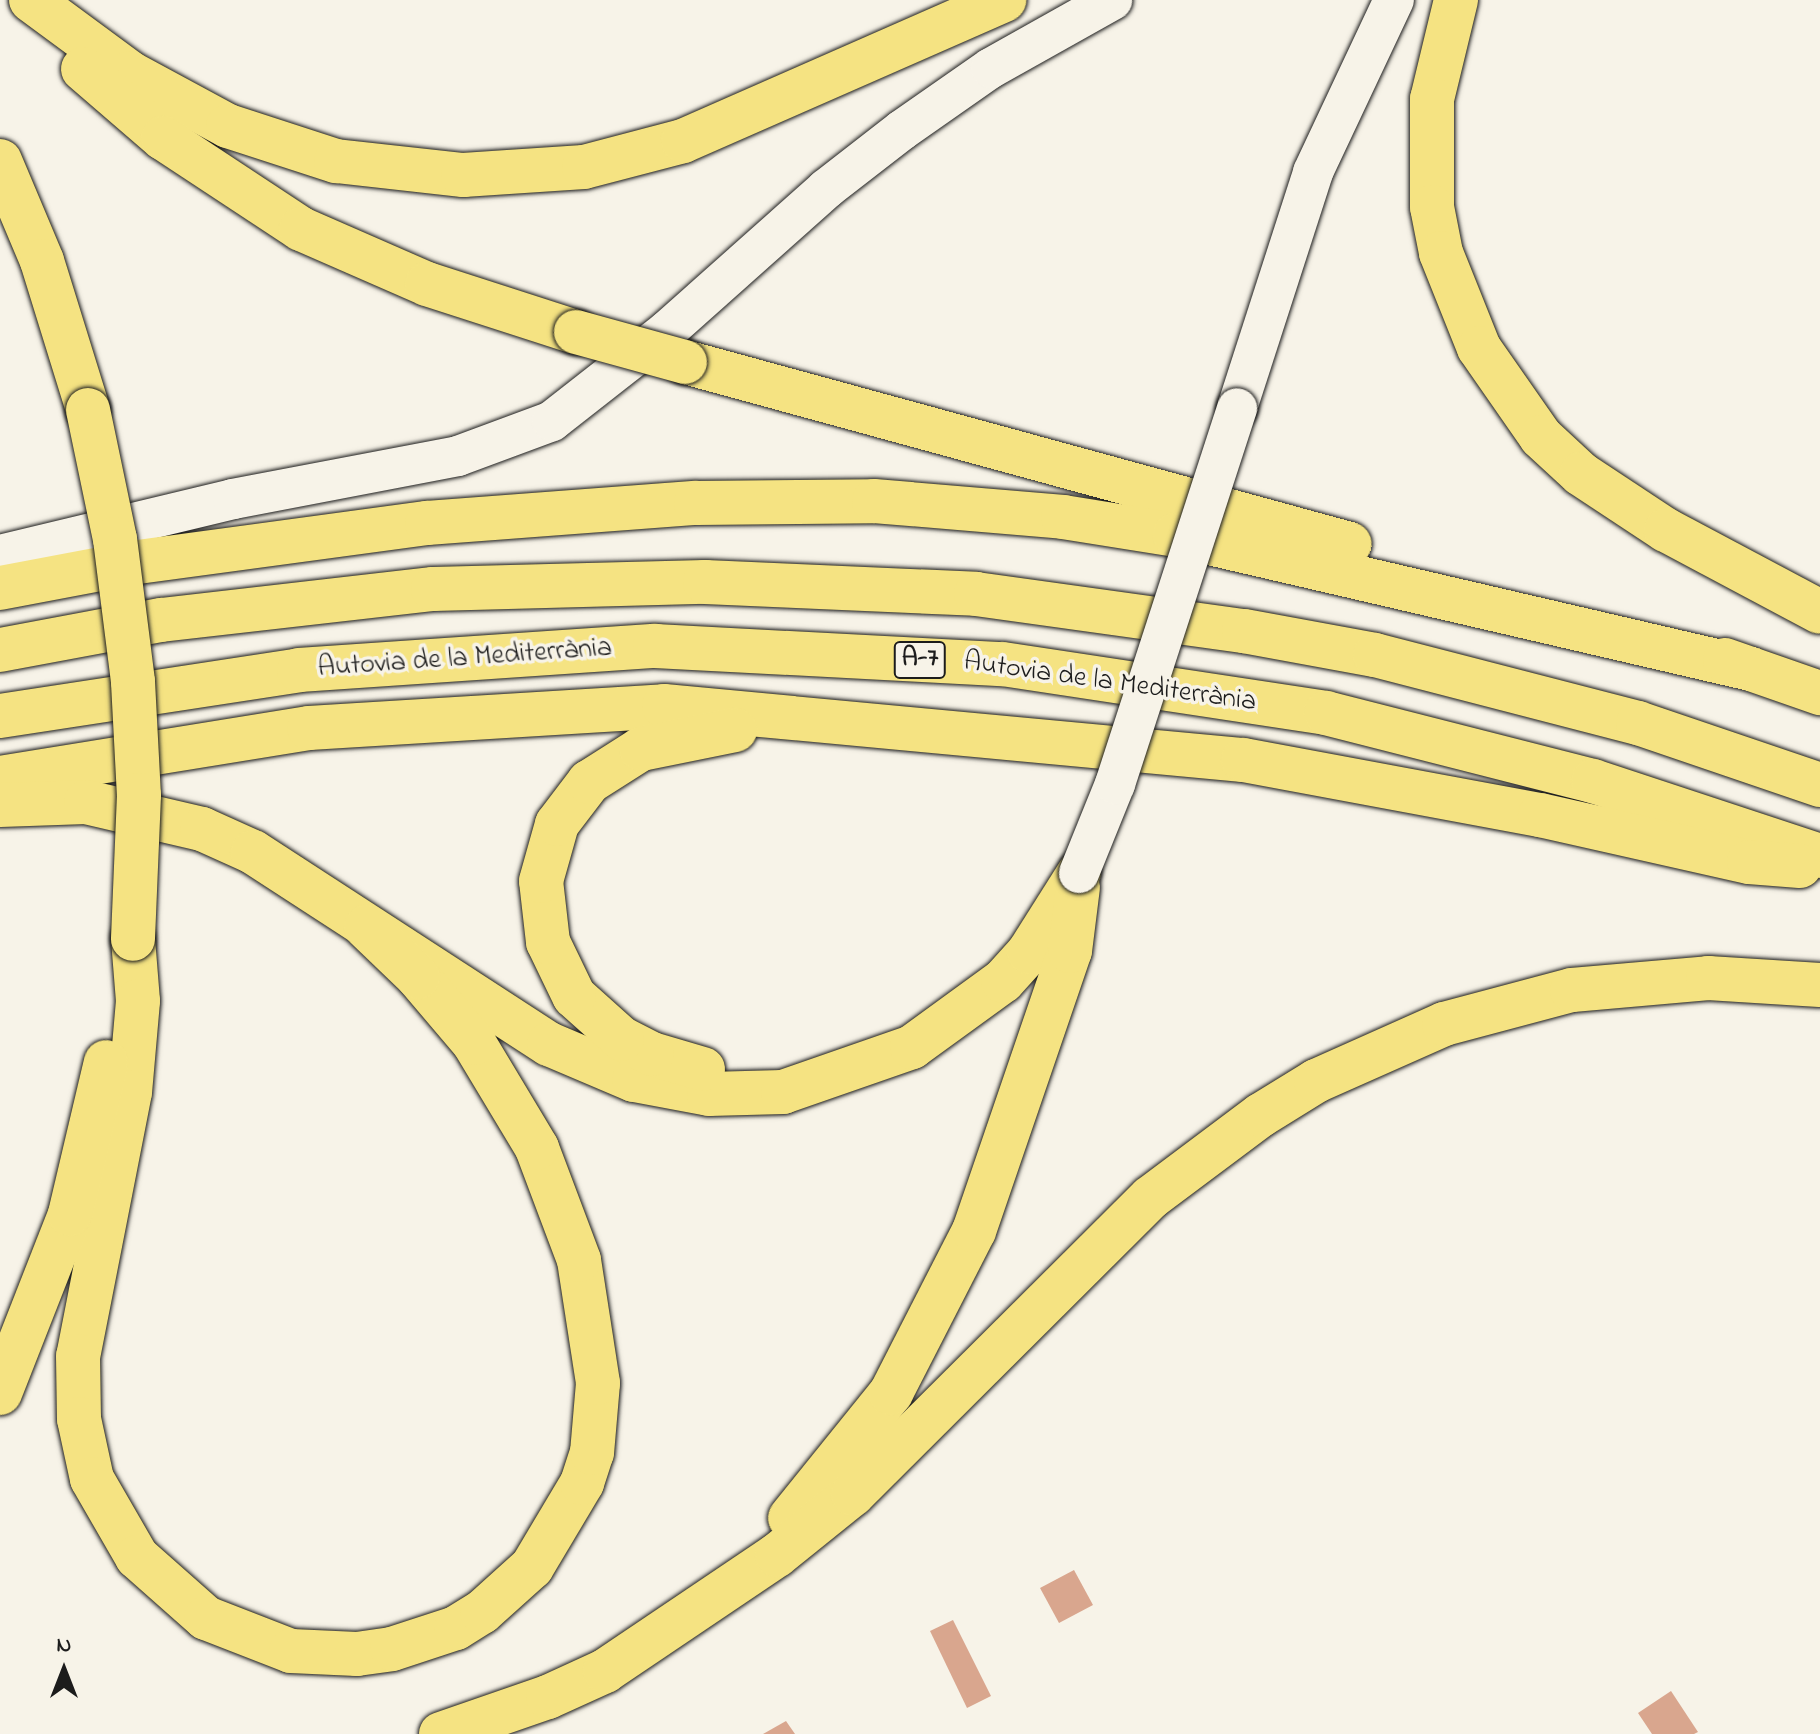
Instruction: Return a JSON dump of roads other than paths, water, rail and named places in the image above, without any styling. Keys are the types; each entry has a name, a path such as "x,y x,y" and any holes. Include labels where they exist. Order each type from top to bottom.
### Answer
{"highway":[{"path":"18,0 86,73 163,138 301,229 427,284 576,332 1598,613 1820,693"},
{"path":"31,0 130,73 228,126 336,161 463,175 584,167 683,141 1004,0"},
{"path":"1456,0 1432,99 1432,207 1441,253 1479,348 1541,437 1581,474 1666,530 1820,612"},
{"path":"0,161 42,261 88,410 115,539 133,682 139,795 133,939 138,1001 130,1092 78,1356 79,1419 92,1479 137,1557 206,1618 291,1651 357,1654 392,1649 456,1628 482,1612 532,1567 582,1483 592,1453 598,1383 579,1260 537,1148 474,1043 418,977 366,927"},
{"path":"0,588 138,562 427,523 696,503 874,501 1035,514 1175,535 1751,669"},
{"path":"0,650 161,620 433,589 705,582 976,594 1213,626 1375,655 1638,723 1820,785"},
{"name":"Autovia de la Mediterrània","path":"0,716 299,670 655,646 1003,664 1326,713 1435,738 1593,781 1820,856"},
{"path":"0,778 309,728 664,706 1243,760 1540,815 1749,862 1820,867"},
{"path":"808,721 676,739 641,749 589,782 557,824 547,851 541,881 548,942 574,996 595,1019 652,1054 687,1067 762,1075 869,1065"},
{"path":"0,805 86,802 202,829 253,852 549,1044 634,1080 749,1097 783,1092 869,1065 950,1024 1003,981 1054,917 1079,873"},
{"path":"656,1641 729,1578 811,1495 868,1428 920,1343 974,1231 1001,1155 1070,951 1079,873"},
{"path":"0,1393 70,1214 133,939"},
{"path":"441,1734 548,1697 656,1641 853,1494 1150,1198 1261,1115 1316,1081 1444,1024 1572,990 1708,978 1820,985"}],"street":[{"path":"0,555 233,499 458,456 552,421 668,330 826,189 902,130 991,68 1112,0"},
{"path":"1079,873 1115,784 1313,172 1394,0"}]}
